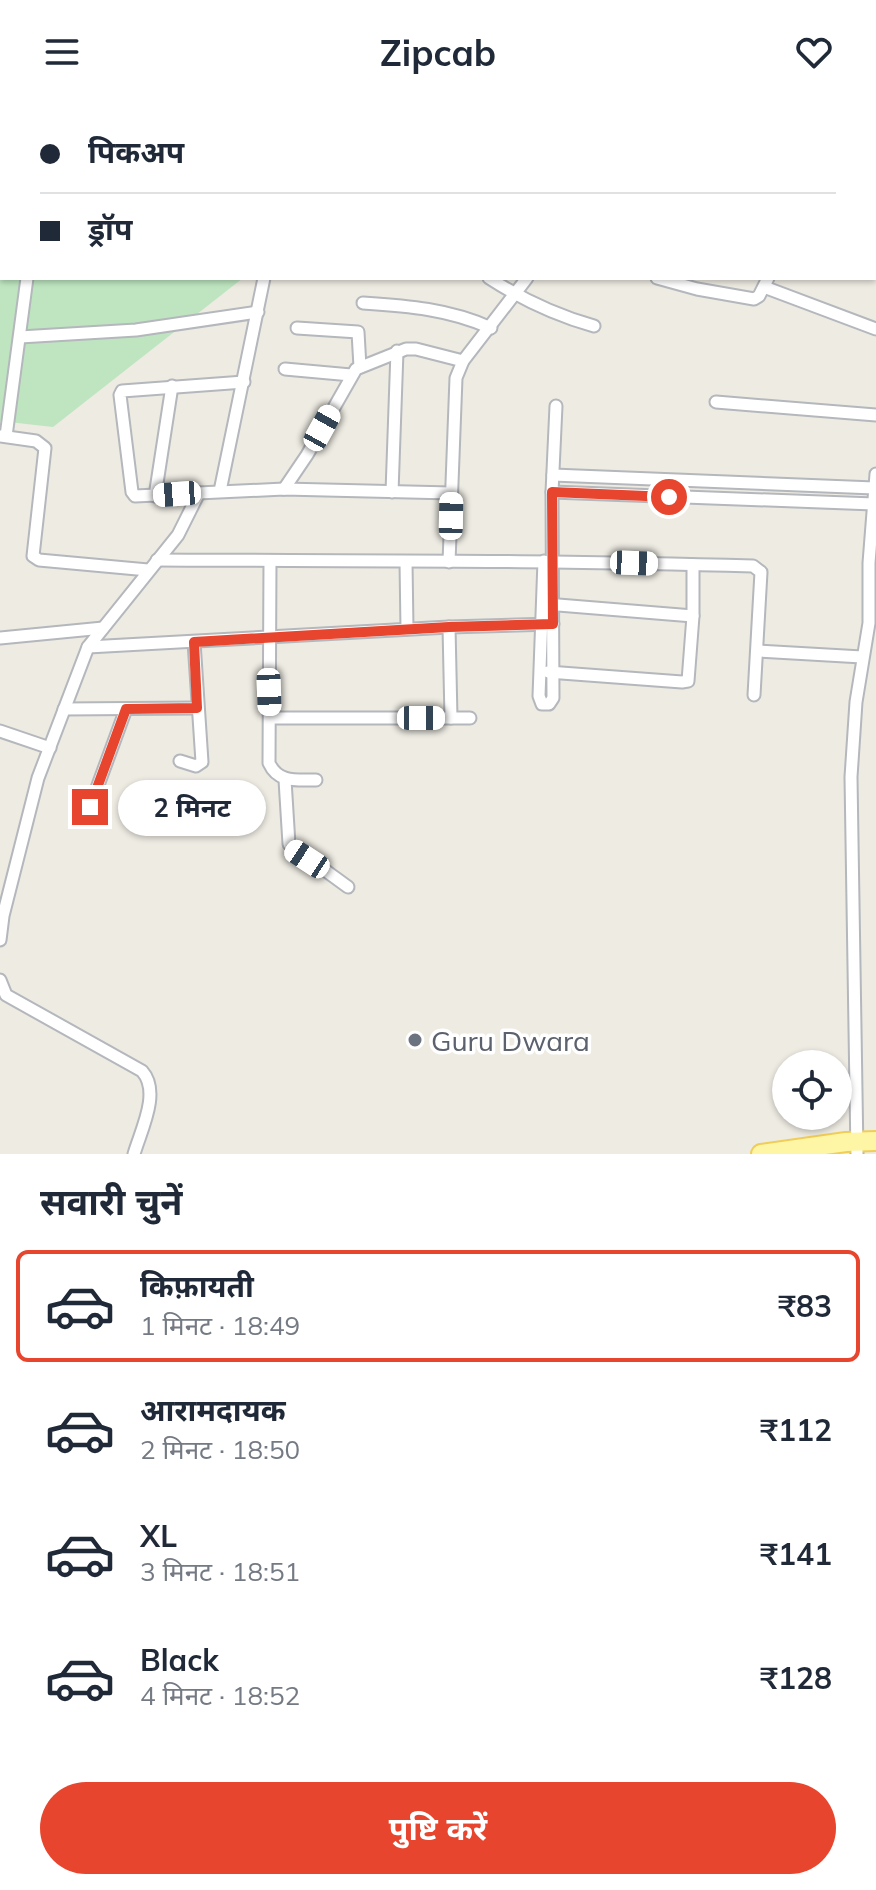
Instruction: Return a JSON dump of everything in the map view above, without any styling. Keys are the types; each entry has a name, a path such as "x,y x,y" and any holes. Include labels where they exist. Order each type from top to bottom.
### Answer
{"main road":[{"path":"761,1154 863,1145"}],"street":[{"path":"27,280 3,436 36,441 45,448 33,556 39,560 148,570"},
{"path":"220,491 264,280"},
{"path":"492,280 554,315 594,326"},
{"path":"449,562 456,378 463,361 526,280"},
{"path":"665,280 746,299 754,299 766,282 876,329"},
{"path":"363,303 426,308 464,316 491,328"},
{"path":"20,337 136,330 258,312"},
{"path":"284,489 356,371 358,332 297,328"},
{"path":"285,369 356,371 397,351 416,349 463,361"},
{"path":"392,492 397,351"},
{"path":"244,382 126,389 120,395 135,496 284,489 451,493"},
{"path":"155,496 172,386"},
{"path":"716,402 876,415"},
{"path":"556,406 545,672 686,682 690,676 693,565"},
{"path":"863,1145 851,777 862,657 872,623 876,474"},
{"path":"553,475 874,488"},
{"path":"552,492 874,504"},
{"path":"0,940 3,916 34,793 88,647 178,535 199,493"},
{"path":"157,560 549,561 753,566 761,572 759,651 754,695"},
{"path":"270,561 269,763 274,772 285,780 316,780"},
{"path":"406,562 407,629"},
{"path":"548,604 693,616"},
{"path":"88,647 547,624"},
{"path":"449,627 451,718"},
{"path":"0,638 103,628"},
{"path":"180,761 201,765 194,642"},
{"path":"759,651 862,657"},
{"path":"64,709 197,708"},
{"path":"90,807 126,709"},
{"path":"270,718 470,718"},
{"path":"0,731 50,748"},
{"path":"285,780 289,844 348,887"},
{"path":"0,980 6,995 142,1071 149,1079 151,1091 134,1154"}],"green space":[{"path":"0,280 240,280 53,427 0,421"}],"place":[{"name":"Guru Dwara","path":"415,1040"}],"route":[{"path":"90,807 126,709 197,708 194,642 553,624 552,492 669,497"}]}
